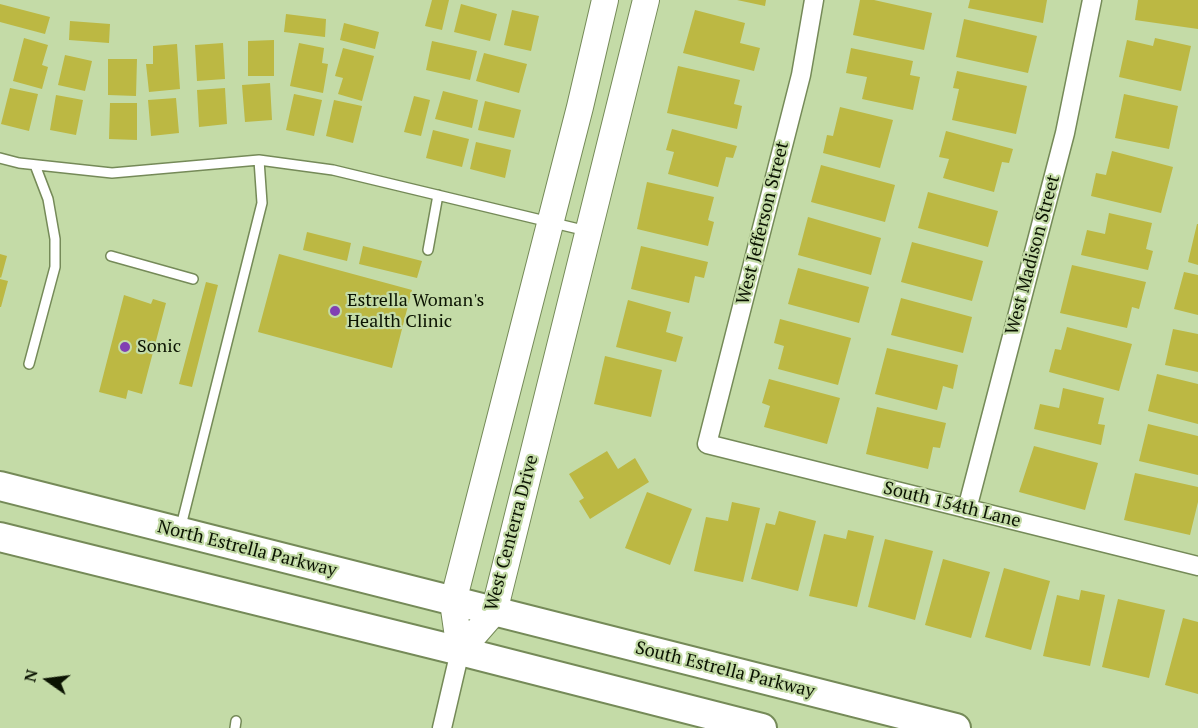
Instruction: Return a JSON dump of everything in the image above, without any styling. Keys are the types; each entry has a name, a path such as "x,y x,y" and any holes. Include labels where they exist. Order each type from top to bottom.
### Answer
{"main road":[{"name":"North Estrella Parkway","path":"0,486 494,612"},
{"path":"0,537 762,728"},
{"name":"South Estrella Parkway","path":"494,612 956,728"}],"street":[{"name":"West Centerra Drive","path":"460,651 453,602 580,107 604,0"},
{"name":"West Centerra Drive","path":"460,651 494,612 646,0"},
{"name":"West Jefferson Street","path":"707,444 801,75 814,0"},
{"name":"West Madison Street","path":"967,509 1065,133 1092,0"},
{"name":"South 154th Lane","path":"707,444 1198,566"},
{"path":"442,728 460,651"}],"lane":[{"path":"0,158 35,165 112,173 259,160 333,170 589,232"},
{"path":"180,532 262,203 259,160"},
{"path":"29,364 55,267 55,239 48,199 35,165"},
{"path":"428,250 438,195"},
{"path":"111,256 193,279"}],"building":[{"path":"432,0 449,0 442,30 425,26"},
{"path":"737,0 766,0 765,6"},
{"path":"860,0 874,0 932,13 924,50 853,35"},
{"path":"970,0 1047,0 1043,23 968,8"},
{"path":"1138,0 1198,0 1198,29 1135,20"},
{"path":"0,4 50,17 45,34 0,22"},
{"path":"461,4 497,14 490,41 454,32"},
{"path":"512,10 539,16 531,51 504,45"},
{"path":"695,10 745,23 740,43 760,48 754,71 683,53"},
{"path":"286,14 326,19 325,37 284,32"},
{"path":"964,19 1037,36 1028,73 956,57"},
{"path":"70,21 110,24 109,43 69,40"},
{"path":"344,23 379,32 375,49 340,40"},
{"path":"24,38 48,45 42,65 48,67 42,89 13,81"},
{"path":"1155,38 1191,46 1181,91 1119,77 1127,40 1153,46"},
{"path":"274,40 274,76 248,76 248,41"},
{"path":"432,41 477,51 470,80 426,70"},
{"path":"223,43 225,79 197,81 195,45"},
{"path":"299,43 324,48 322,63 328,64 323,93 290,86"},
{"path":"177,44 180,89 149,92 146,64 153,64 153,46"},
{"path":"343,48 374,56 362,101 338,94 343,78 335,76"},
{"path":"851,48 913,61 910,75 920,77 913,110 862,99 867,77 846,73"},
{"path":"484,53 527,64 519,93 476,81"},
{"path":"65,55 92,61 85,91 58,85"},
{"path":"108,59 137,59 136,96 108,95"},
{"path":"678,66 740,80 734,104 742,106 737,129 667,113"},
{"path":"957,71 1027,86 1016,134 952,120 959,89 953,88"},
{"path":"270,83 272,120 245,122 242,85"},
{"path":"10,88 38,94 29,131 1,124"},
{"path":"225,88 227,124 199,127 197,90"},
{"path":"443,91 478,100 472,128 435,119"},
{"path":"294,94 322,100 314,136 286,130"},
{"path":"1124,94 1178,106 1169,149 1115,138"},
{"path":"56,95 83,100 76,135 50,130"},
{"path":"414,96 430,100 421,136 404,132"},
{"path":"176,98 179,133 151,136 148,100"},
{"path":"334,100 362,106 353,143 326,136"},
{"path":"485,101 521,110 514,138 478,130"},
{"path":"110,103 137,103 137,140 109,139"},
{"path":"840,107 893,120 880,168 823,153 827,135 833,136"},
{"path":"672,129 737,146 733,158 726,157 718,187 668,174 674,152 666,150"},
{"path":"433,130 469,139 462,167 426,158"},
{"path":"946,131 1013,149 1009,163 1002,162 994,192 943,178 949,159 939,157"},
{"path":"476,142 511,150 505,178 470,169"},
{"path":"1112,151 1173,167 1161,213 1091,196 1096,173 1106,175"},
{"path":"821,165 895,185 885,222 811,202"},
{"path":"647,182 714,197 708,220 714,222 708,246 637,229"},
{"path":"928,192 998,211 988,247 918,228"},
{"path":"1109,213 1152,223 1146,249 1153,251 1148,270 1081,255 1087,230 1105,234"},
{"path":"808,217 881,238 871,275 798,255"},
{"path":"1198,224 1198,265 1188,262"},
{"path":"307,232 351,243 347,261 303,250"},
{"path":"912,242 983,261 972,301 901,282"},
{"path":"363,246 422,261 417,278 359,264"},
{"path":"641,246 708,262 704,278 695,276 689,303 631,289"},
{"path":"0,254 7,256 1,278 0,277"},
{"name":"Estrella Woman's Health Clinic","path":"279,254 412,290 392,368 258,332"},
{"path":"1072,265 1146,282 1139,309 1132,307 1127,328 1060,313"},
{"path":"798,268 869,287 859,323 788,304"},
{"path":"1184,272 1198,275 1198,315 1174,309"},
{"path":"0,279 8,281 1,307 0,307"},
{"path":"206,282 218,285 192,387 179,384"},
{"name":"Sonic","path":"124,295 151,304 153,299 166,303 142,394 128,390 126,399 99,392"},
{"path":"901,298 972,317 963,353 891,335"},
{"path":"628,300 671,312 666,332 683,337 676,362 616,347"},
{"path":"780,319 851,338 838,385 778,369 784,346 774,343"},
{"path":"1067,327 1132,344 1119,391 1049,372 1055,349 1061,350"},
{"path":"1173,329 1198,334 1198,372 1165,365"},
{"path":"887,348 958,365 953,389 943,386 937,410 875,394"},
{"path":"605,356 662,370 651,417 594,404"},
{"path":"1157,374 1198,384 1198,424 1148,411"},
{"path":"769,379 840,398 827,444 764,427 770,406 762,403"},
{"path":"1063,388 1104,398 1098,424 1105,425 1101,445 1034,429 1040,404 1059,408"},
{"path":"877,407 946,423 940,448 933,447 928,469 866,454"},
{"path":"1148,424 1198,436 1198,475 1139,461"},
{"path":"1034,446 1098,463 1085,510 1019,492"},
{"path":"607,451 618,469 635,458 649,482 590,519 579,501 584,498 569,474"},
{"path":"1135,473 1198,487 1198,502 1190,535 1124,520"},
{"path":"647,492 692,509 670,565 625,548"},
{"path":"732,502 760,508 743,582 694,571 706,517 728,521"},
{"path":"779,511 816,521 798,591 751,579 766,523 775,525"},
{"path":"848,530 874,536 857,607 809,596 824,534 846,539"},
{"path":"885,539 933,551 915,620 868,607"},
{"path":"943,559 990,572 971,638 925,625"},
{"path":"1004,568 1050,581 1031,650 985,637"},
{"path":"1081,590 1105,595 1090,666 1043,656 1057,595 1079,600"},
{"path":"1118,599 1165,610 1149,678 1102,667"},
{"path":"1183,618 1198,622 1198,694 1165,685"}],"place":[{"name":"Estrella Woman's Health Clinic","path":"335,311"},
{"name":"Sonic","path":"125,347"}]}
